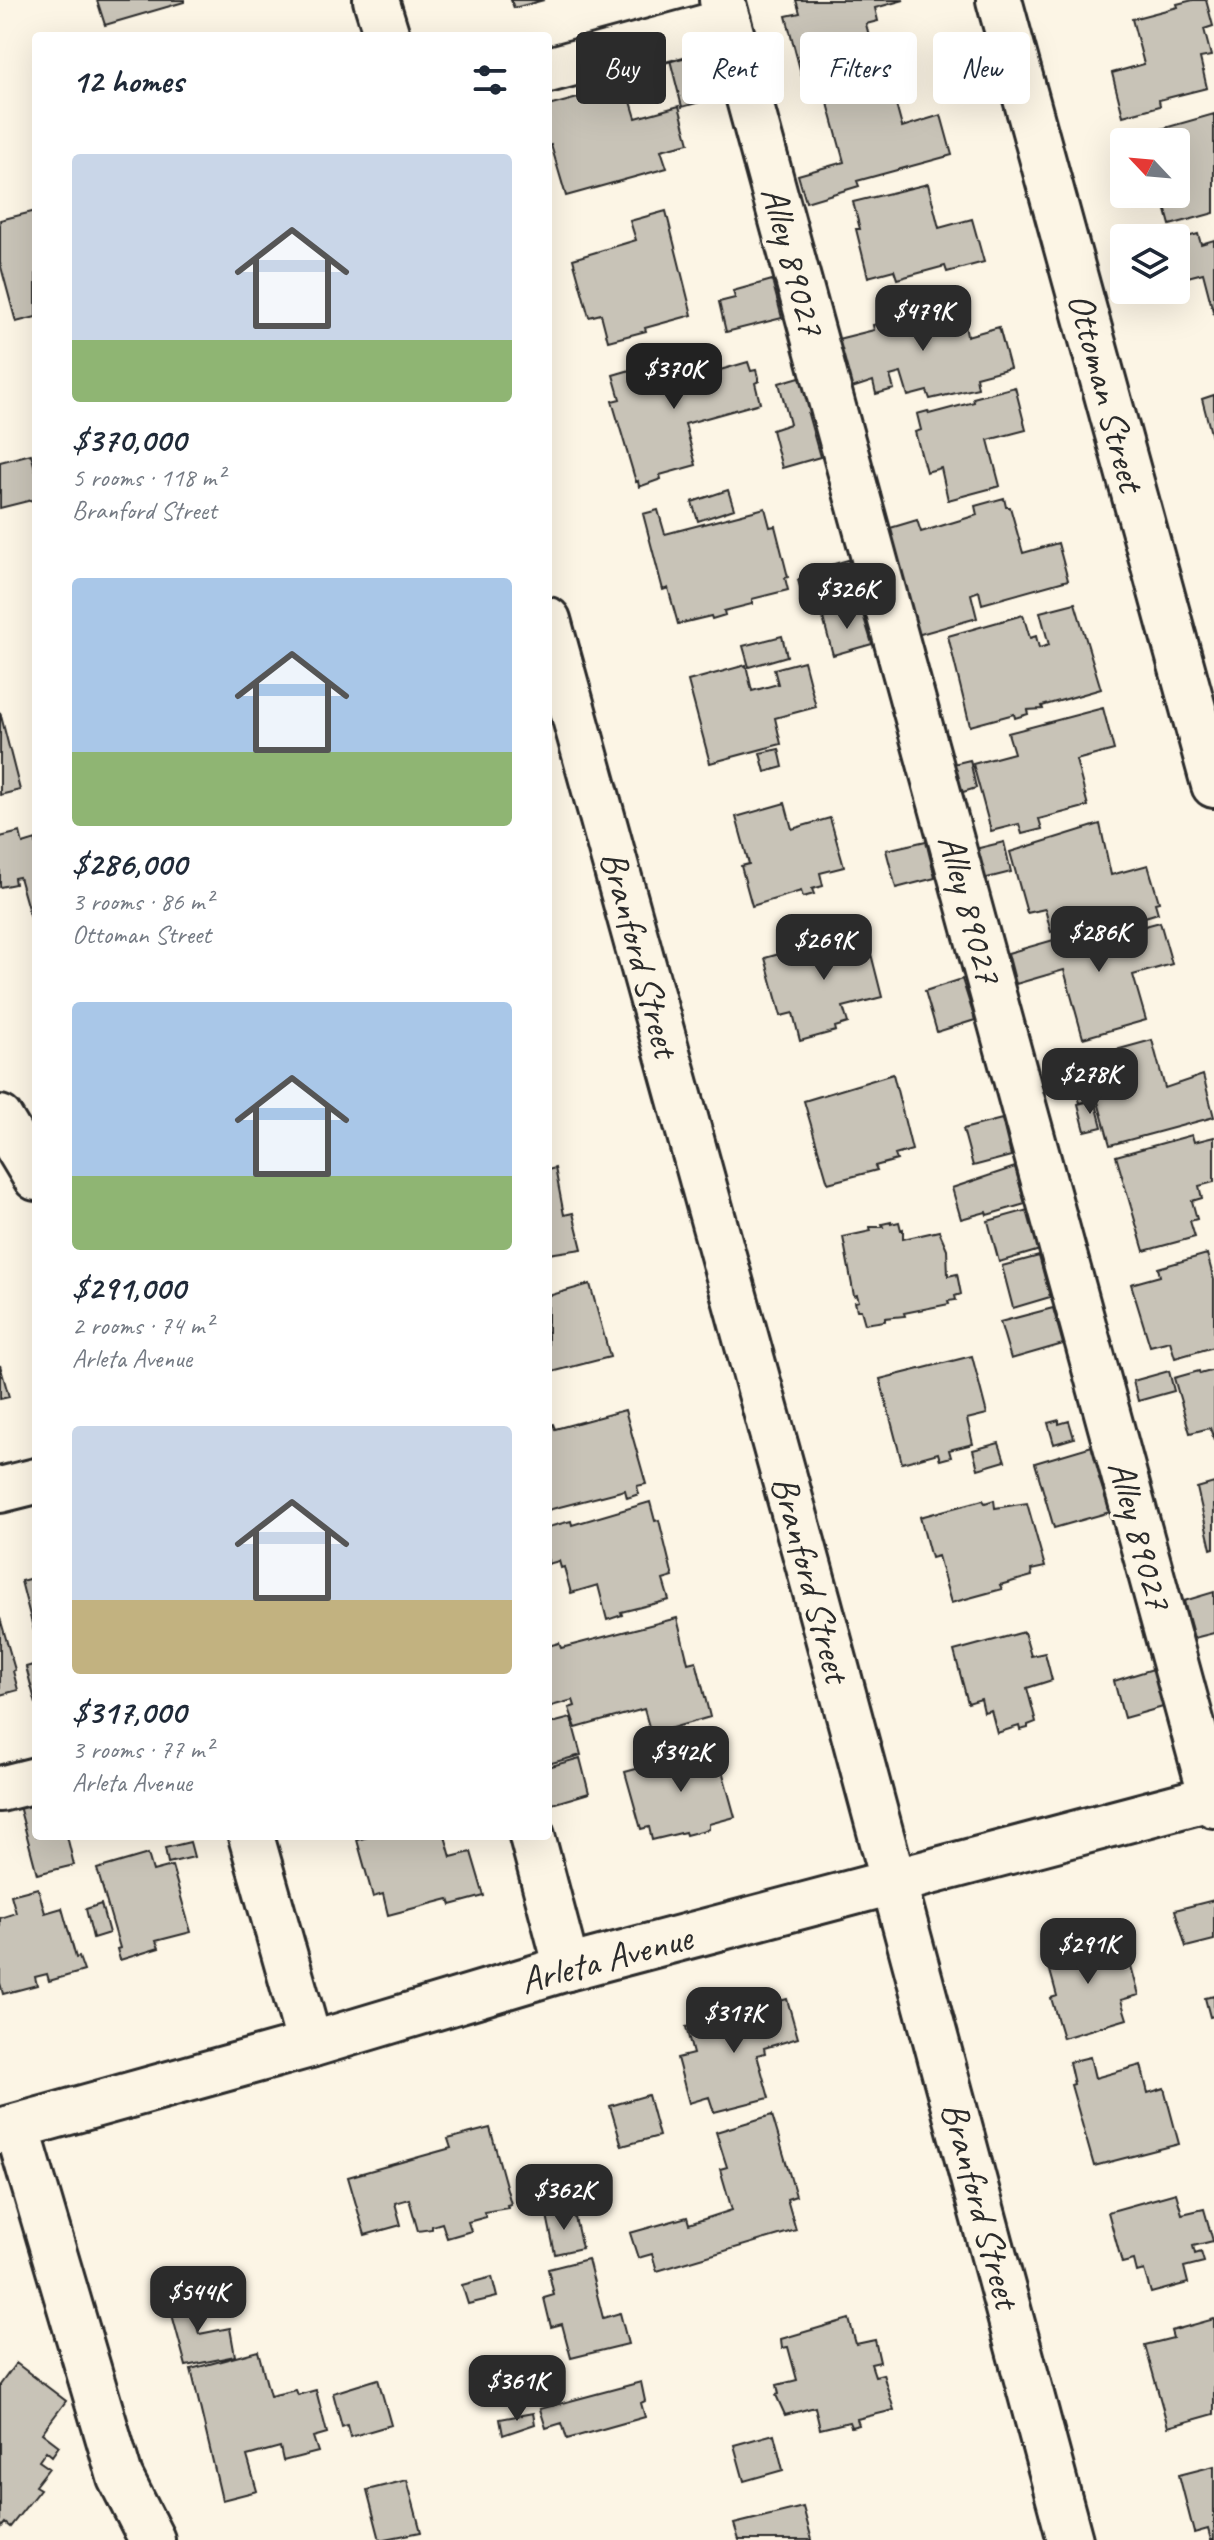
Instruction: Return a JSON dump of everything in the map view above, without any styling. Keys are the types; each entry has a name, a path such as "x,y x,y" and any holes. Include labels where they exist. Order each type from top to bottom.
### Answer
{"main road":[{"path":"376,0 386,32"},
{"name":"Ottoman Street","path":"999,0 1208,740 1214,785"},
{"path":"552,69 725,10"},
{"name":"Alley 89027","path":"725,10 1213,1800"},
{"name":"Branford Street","path":"552,635 818,1600 1070,2540"},
{"path":"0,1118 32,1171"},
{"path":"0,1490 32,1482"},
{"path":"0,1789 32,1781"},
{"name":"Arleta Avenue","path":"8,2129 310,2045 567,1968 1213,1800"},
{"path":"252,1840 310,2045"},
{"path":"533,1840 567,1968"},
{"path":"8,2129 120,2477 152,2540"}],"building":[{"path":"97,0 184,0 184,2 105,25"},
{"path":"511,0 544,0 514,8"},
{"path":"796,0 904,0 875,8 878,21 866,24 868,32 800,32 800,69 786,16 800,13"},
{"path":"1193,0 1206,0 1213,26 1204,29 1211,56 1200,58 1207,88 1159,100 1160,106 1123,116 1112,73 1144,64 1132,19"},
{"path":"682,48 682,104 693,104 682,107 668,52"},
{"path":"576,98 576,104 632,104 636,118 679,106 689,143 661,150 667,168 566,196 552,148 552,105"},
{"path":"828,104 896,104 902,127 941,115 952,155 857,181 859,186 806,202 798,175 844,162"},
{"path":"1214,114 1214,213 1170,224 1165,208 1190,208 1190,128 1165,128"},
{"path":"928,184 939,228 972,219 984,262 947,272 945,266 897,279 894,270 868,277 853,202"},
{"path":"666,211 692,315 608,341 601,314 589,317 573,259 636,240 630,221"},
{"path":"32,212 32,318 16,322 0,263 0,220"},
{"path":"1198,234 1201,244 1214,240 1214,315 1203,273 1190,276 1190,236"},
{"path":"772,280 782,318 726,332 719,302 735,298 733,291"},
{"path":"936,296 942,319 949,317 953,329 965,325 967,336 999,327 1010,368 976,377 978,388 930,399 927,391 908,396 901,373 890,376 894,389 876,394 873,381 852,388 838,339 874,330 873,325 900,318 897,307"},
{"path":"678,356 685,380 748,362 751,371 756,370 759,381 755,383 760,403 685,424 696,465 660,475 661,479 639,487 612,401 620,399 613,375"},
{"path":"803,376 813,413 808,414 820,457 782,468 772,430 790,424 779,383"},
{"path":"1015,387 1026,430 988,440 1000,486 948,500 941,468 926,472 915,432 921,430 917,414 928,411 929,414 974,402 973,398"},
{"path":"1214,395 1214,441 1213,441 1202,399"},
{"path":"31,454 32,500 0,508 0,462"},
{"path":"728,490 734,509 698,521 692,502"},
{"path":"1004,498 1006,507 1010,507 1023,553 1058,543 1068,580 982,604 979,591 971,594 977,618 917,635 887,529 917,520 921,532 977,515 975,506"},
{"path":"765,508 770,527 775,526 788,577 785,578 788,590 752,599 752,604 724,611 725,615 678,624 668,588 663,590 643,514 658,510 665,534"},
{"path":"848,560 859,597 821,608 818,600 805,604 798,580 812,576 810,571"},
{"path":"1075,603 1101,689 1042,706 1043,709 1027,710 1028,714 1015,718 1014,714 970,726 948,636 1023,615 1030,638 1036,636 1039,648 1049,645 1040,612"},
{"path":"861,608 872,644 833,655 823,618"},
{"path":"782,636 787,656 749,667 743,646"},
{"path":"804,661 816,707 775,718 781,744 710,763 688,681 746,665 752,691 778,684 774,669"},
{"path":"1103,708 1114,750 1076,760 1088,806 1039,819 1042,829 1022,834 1019,824 991,831 973,764 1014,753 1008,733"},
{"path":"0,712 20,790 0,795"},
{"path":"779,749 783,767 765,772 760,753"},
{"path":"970,760 976,788 960,793 953,764"},
{"path":"785,803 792,829 830,818 844,867 820,873 823,886 812,889 814,894 803,897 801,891 752,906 741,866 749,864 736,817"},
{"path":"1100,824 1111,875 1148,865 1159,902 1155,903 1158,913 1122,924 1119,913 1051,932 1045,909 1027,913 1010,852"},
{"path":"20,832 23,844 32,841 32,923 19,877 14,878 15,884 0,887 0,837"},
{"path":"926,841 935,878 896,888 886,850"},
{"path":"1004,842 1011,872 983,879 975,849"},
{"path":"1160,922 1172,964 1133,975 1146,1020 1083,1038 1064,970 1016,984 1008,953 1057,939 1058,946 1063,945 1063,948"},
{"path":"865,930 882,997 843,1007 848,1023 835,1027 836,1031 800,1041 793,1013 781,1016 765,958"},
{"path":"962,979 975,1020 937,1032 925,991"},
{"path":"1152,1040 1165,1088 1203,1075 1214,1117 1110,1145 1097,1098 1080,1103 1069,1063"},
{"path":"893,1074 912,1150 895,1155 897,1160 875,1166 877,1170 828,1183 804,1101"},
{"path":"1095,1100 1102,1127 1085,1131 1078,1104"},
{"path":"1002,1119 1011,1156 973,1166 963,1129"},
{"path":"1192,1135 1194,1142 1214,1137 1214,1182 1199,1186 1202,1198 1192,1201 1197,1219 1190,1221 1195,1237 1144,1251 1116,1156"},
{"path":"1015,1167 1025,1204 961,1219 952,1188"},
{"path":"555,1168 564,1215 573,1213 582,1249 552,1253 552,1169"},
{"path":"1028,1210 1040,1250 999,1262 988,1221"},
{"path":"899,1222 903,1239 939,1231 947,1249 948,1276 957,1274 961,1294 955,1296 956,1300 948,1301 949,1304 865,1324 861,1310 857,1310 855,1302 859,1301 857,1295 854,1296 843,1237 871,1231 870,1227 883,1227 882,1224"},
{"path":"1207,1254 1214,1280 1214,1347 1175,1358 1170,1341 1150,1346 1131,1284 1160,1276 1158,1268"},
{"path":"1039,1256 1050,1297 1013,1308 1002,1266"},
{"path":"590,1284 610,1357 552,1372 552,1295"},
{"path":"1053,1308 1063,1344 1011,1359 1000,1322"},
{"path":"972,1356 987,1414 967,1419 973,1444 949,1450 951,1457 940,1460 938,1453 902,1463 880,1379"},
{"path":"0,1365 9,1397 0,1399"},
{"path":"1214,1370 1214,1440 1210,1428 1190,1433 1174,1378"},
{"path":"1169,1371 1174,1391 1138,1401 1133,1381"},
{"path":"625,1410 646,1484 637,1486 639,1494 627,1498 625,1490 552,1509 552,1424 555,1429"},
{"path":"1059,1420 1059,1424 1069,1421 1074,1438 1054,1444 1048,1423"},
{"path":"999,1443 1005,1461 978,1469 973,1450"},
{"path":"1092,1446 1093,1452 1097,1451 1105,1477 1099,1478 1110,1512 1054,1528 1035,1463"},
{"path":"1214,1483 1214,1548 1211,1549 1197,1488"},
{"path":"983,1500 985,1503 994,1500 995,1508 1027,1503 1045,1567 1031,1570 1032,1576 1000,1585 1002,1589 951,1603 938,1556 931,1558 920,1517"},
{"path":"650,1502 655,1521 659,1520 673,1577 663,1580 669,1600 621,1612 622,1615 607,1620 598,1585 571,1593 564,1567 561,1568 559,1561 552,1563 552,1526 571,1521 572,1525"},
{"path":"32,1578 32,1624 21,1581"},
{"path":"1214,1592 1214,1633 1194,1638 1184,1601"},
{"path":"0,1618 18,1690 0,1695"},
{"path":"677,1618 688,1663 696,1661 710,1717 651,1734 644,1709 576,1728 569,1708 575,1706 573,1700 552,1706 552,1645 559,1643 561,1648"},
{"path":"1024,1632 1031,1656 1045,1653 1052,1680 1027,1688 1036,1722 1028,1728 1020,1730 1019,1726 997,1733 991,1710 984,1712 981,1699 968,1703 954,1651"},
{"path":"32,1665 32,1689 26,1667"},
{"path":"1153,1669 1163,1707 1124,1718 1114,1681"},
{"path":"571,1718 581,1755 552,1763 552,1723"},
{"path":"715,1745 735,1817 709,1824 709,1829 652,1840 649,1827 641,1829 625,1772"},
{"path":"580,1758 589,1793 552,1804 552,1766"},
{"path":"32,1803 32,1840 68,1840 74,1865 37,1874 19,1806"},
{"path":"357,1840 446,1840 451,1857 471,1852 484,1896 451,1905 449,1899 388,1915 383,1894 373,1897"},
{"path":"190,1842 194,1857 168,1863 165,1848"},
{"path":"148,1854 153,1871 172,1866 191,1932 156,1941 159,1948 120,1960 117,1949 120,1948 97,1869"},
{"path":"38,1888 45,1913 62,1908 76,1958 79,1957 84,1971 49,1981 47,1974 35,1977 37,1985 3,1994 0,1983 0,1918 16,1913 11,1895"},
{"path":"1214,1900 1214,1940 1186,1947 1175,1910"},
{"path":"101,1904 109,1933 93,1938 86,1909"},
{"path":"1095,1934 1103,1962 1128,1955 1139,1995 1121,2000 1127,2019 1063,2038 1051,1998 1057,1996 1044,1949"},
{"path":"1214,1996 1214,2016 1210,2017 1205,1998"},
{"path":"787,1999 798,2038 764,2048 765,2053 757,2055 769,2098 714,2112 709,2097 689,2103 677,2058 693,2054 686,2027"},
{"path":"1090,2057 1095,2078 1141,2065 1148,2093 1164,2088 1179,2144 1094,2166 1071,2085 1074,2084 1069,2062"},
{"path":"648,2095 659,2136 622,2146 610,2106"},
{"path":"772,2115 796,2196 787,2199 796,2230 657,2271 652,2254 638,2258 630,2233 687,2217 689,2224 732,2210 720,2169 727,2167 716,2132"},
{"path":"490,2128 511,2204 507,2205 508,2208 484,2212 486,2217 468,2222 471,2231 447,2238 442,2223 432,2226 432,2229 418,2231 409,2199 395,2203 401,2225 365,2235 348,2177 451,2148 448,2139"},
{"path":"1176,2193 1182,2214 1204,2209 1213,2241 1193,2246 1195,2254 1201,2252 1204,2262 1184,2267 1188,2283 1151,2293 1144,2270 1137,2272 1134,2260 1122,2263 1108,2212"},
{"path":"573,2209 582,2248 555,2254 547,2215"},
{"path":"588,2259 603,2318 620,2313 628,2344 571,2358 562,2324 551,2327 544,2298 554,2295 548,2269"},
{"path":"492,2277 497,2297 468,2304 462,2285"},
{"path":"188,2291 199,2334 230,2328 235,2356 186,2366 167,2296"},
{"path":"849,2319 856,2344 875,2340 880,2362 871,2364 875,2376 883,2374 894,2410 857,2419 859,2425 851,2427 849,2422 820,2429 815,2407 785,2415 776,2395 779,2394 777,2385 797,2380 788,2347 782,2348 781,2339"},
{"path":"1214,2319 1214,2414 1168,2427 1145,2345 1173,2338 1171,2331"},
{"path":"258,2351 270,2396 296,2390 298,2395 316,2390 327,2433 313,2437 318,2452 283,2461 280,2447 247,2456 257,2491 222,2500 191,2369"},
{"path":"16,2363 66,2401 42,2433 59,2446 52,2456 46,2451 39,2461 49,2468 35,2486 40,2489 10,2527 5,2523 0,2529 0,2385"},
{"path":"378,2379 391,2425 350,2437 347,2425 342,2427 333,2393"},
{"path":"641,2382 645,2417 567,2439 562,2423 546,2428 540,2409"},
{"path":"533,2413 535,2424 503,2435 500,2419"},
{"path":"774,2434 783,2470 744,2481 734,2445"},
{"path":"1214,2466 1214,2540 1211,2540 1208,2529 1194,2533 1179,2475"},
{"path":"407,2480 421,2532 380,2540 367,2490"},
{"path":"803,2507 812,2540 739,2540 734,2524"}]}
